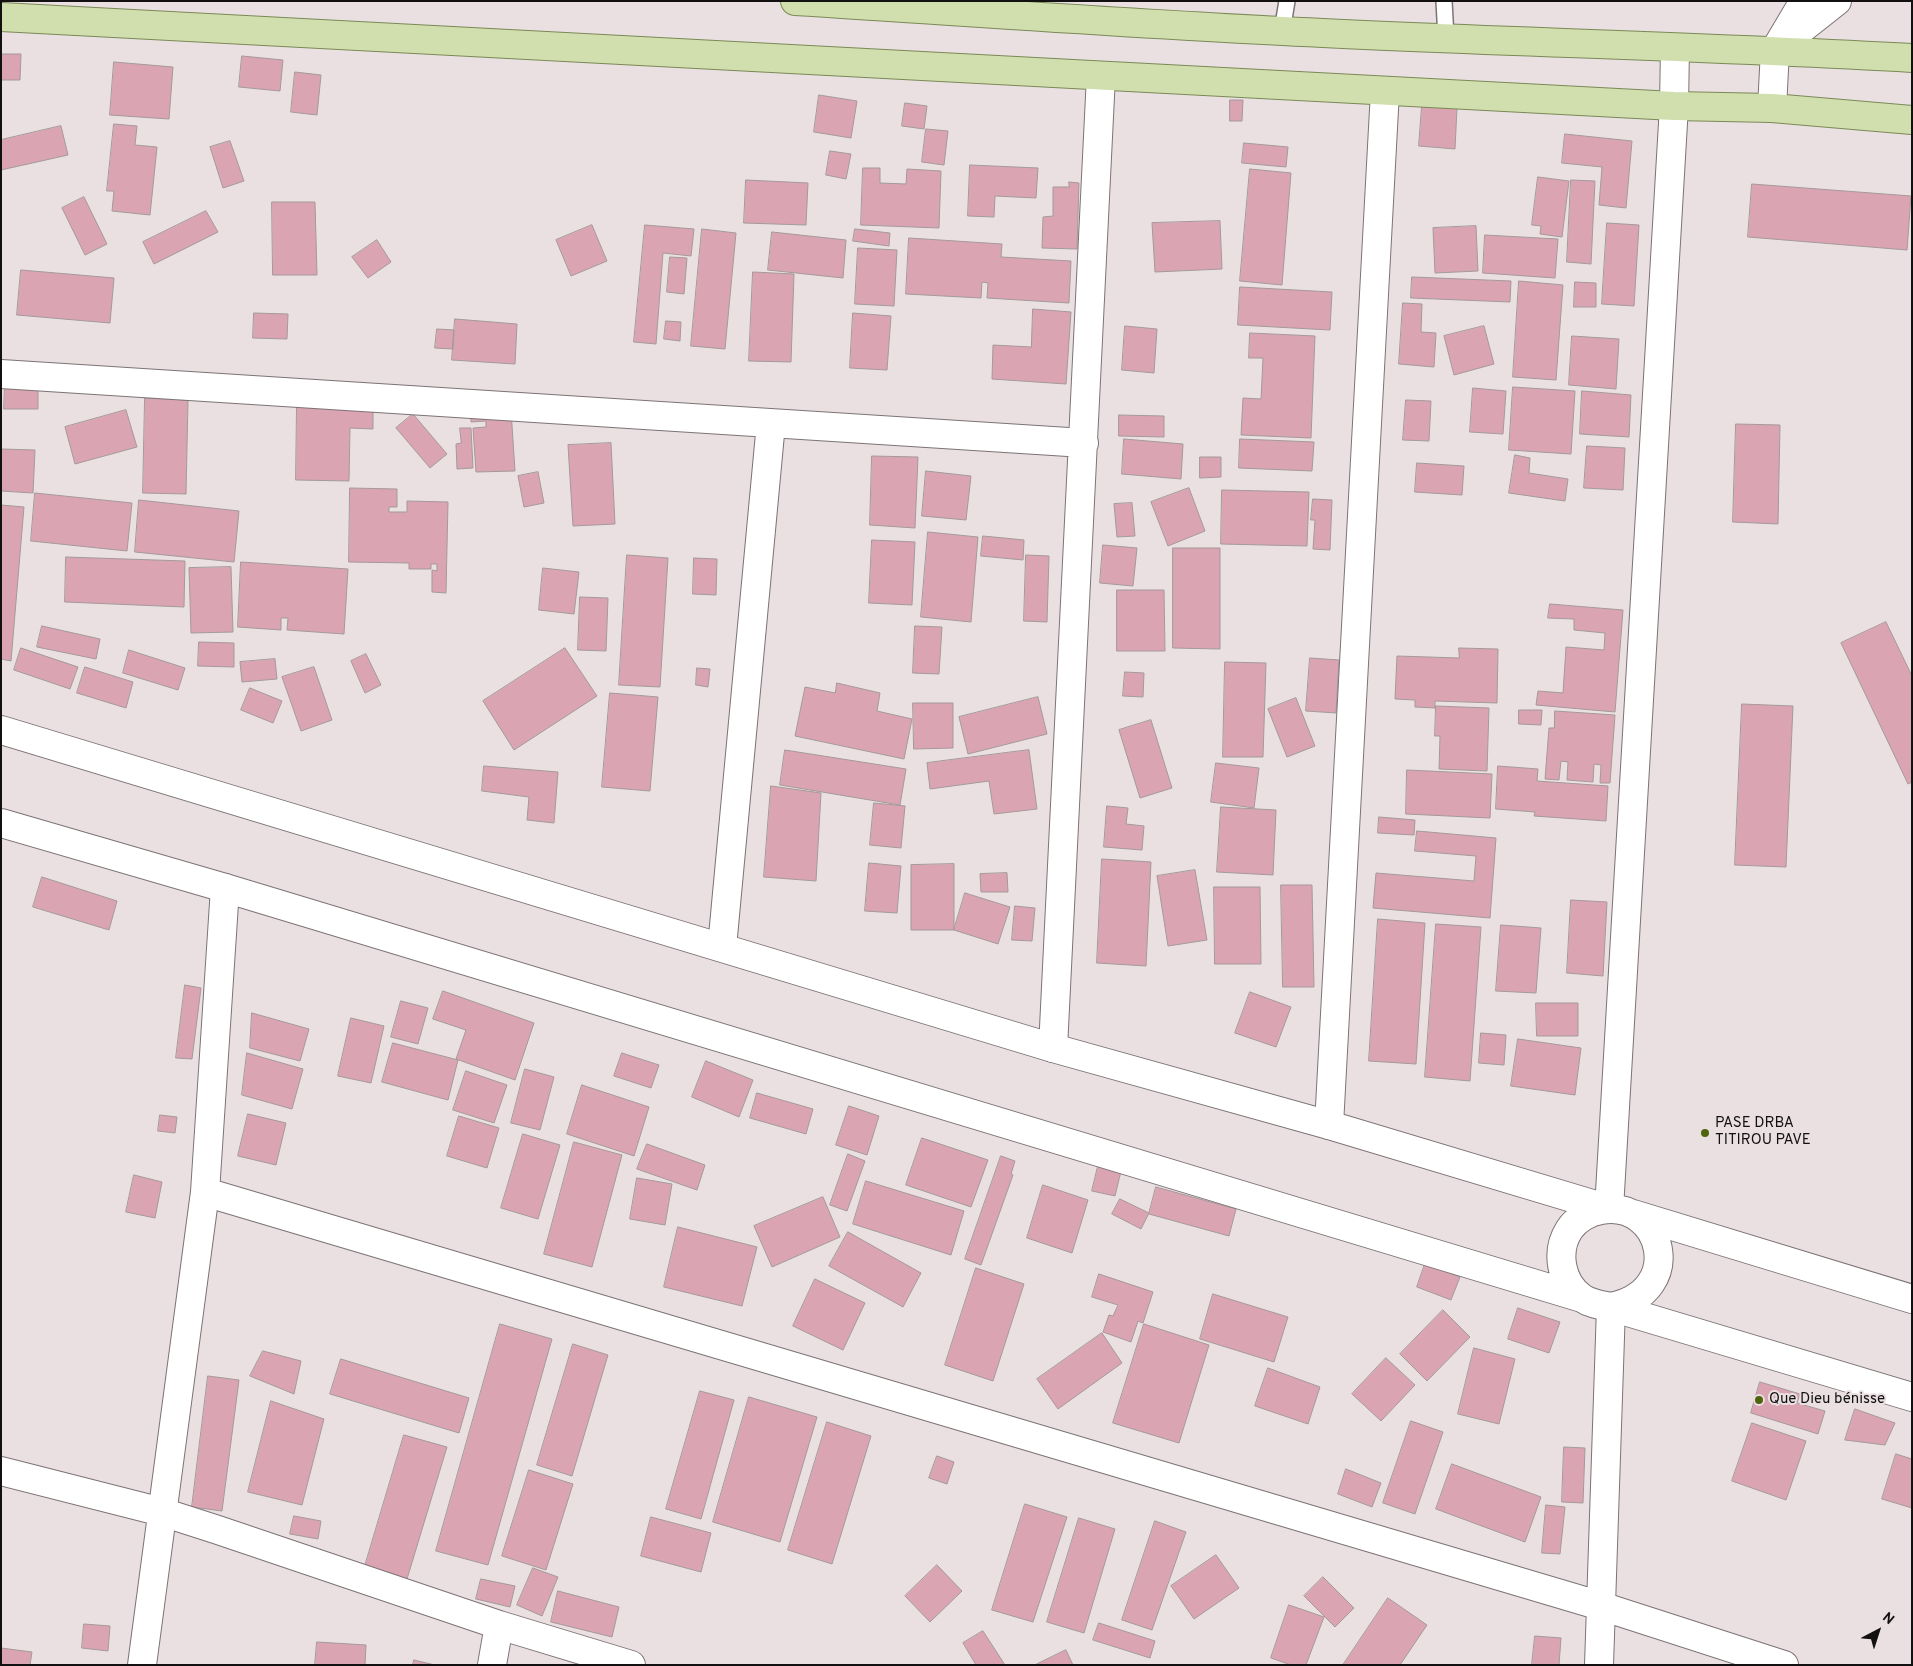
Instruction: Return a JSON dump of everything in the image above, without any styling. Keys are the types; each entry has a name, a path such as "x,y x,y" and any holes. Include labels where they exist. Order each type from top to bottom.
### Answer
{"main road":[{"path":"795,1 1282,31 1675,48 1776,50 1912,58"},
{"path":"1,18 1674,106 1772,108 1912,120"}],"street":[{"path":"1772,108 1776,50 1804,1"},
{"path":"1776,50 1837,1"},
{"path":"1617,1210 1674,106 1675,48"},
{"path":"1053,1048 1101,76"},
{"path":"1329,1126 1385,91"},
{"path":"1,374 1084,443"},
{"path":"722,947 771,423"},
{"path":"1,730 1053,1048 1617,1210 1912,1299"},
{"path":"1,823 225,888 1582,1298 1596,1304 1912,1397"},
{"path":"142,1665 205,1192 225,888"},
{"path":"205,1192 1601,1606 1784,1665"},
{"path":"1582,1298 1571,1287 1564,1274 1561,1258 1563,1243 1570,1229 1580,1218 1594,1211 1617,1210 1638,1217 1649,1228 1656,1242 1660,1257 1657,1272 1651,1286 1640,1297 1626,1304 1611,1307"},
{"path":"1599,1665 1611,1307"},
{"path":"1,1470 162,1512 499,1625 631,1665"},
{"path":"492,1665 499,1625"}],"lane":[{"path":"1282,31 1287,1"},
{"path":"1444,1 1446,38"}],"building":[{"path":"1,54 21,54 20,80 1,80"},
{"path":"242,56 283,60 280,91 239,87"},
{"path":"114,62 173,67 169,119 110,115"},
{"path":"295,72 321,75 317,115 291,112"},
{"path":"819,95 857,101 851,138 814,132"},
{"path":"1230,100 1243,100 1242,121 1230,121"},
{"path":"905,103 927,106 924,129 902,126"},
{"path":"1422,106 1457,108 1455,149 1419,146"},
{"path":"114,124 137,126 135,145 157,147 150,215 112,211 114,191 107,191"},
{"path":"61,126 68,155 1,170 1,140"},
{"path":"926,129 948,131 944,165 922,162"},
{"path":"1565,134 1632,141 1626,208 1599,205 1602,167 1562,163"},
{"path":"230,141 244,181 223,188 210,147"},
{"path":"1244,143 1288,147 1286,167 1242,163"},
{"path":"830,151 851,154 846,179 826,175"},
{"path":"970,165 1038,168 1036,198 995,196 994,217 968,216"},
{"path":"863,168 880,168 880,183 906,184 907,169 941,171 939,228 861,225"},
{"path":"1250,169 1291,173 1282,285 1240,281"},
{"path":"1538,177 1569,181 1562,237 1540,234 1541,226 1532,225"},
{"path":"746,180 808,183 806,225 744,223"},
{"path":"1571,180 1595,181 1591,264 1567,262"},
{"path":"1069,182 1079,183 1077,249 1042,248 1043,217 1053,216 1053,187 1069,187"},
{"path":"1752,184 1911,196 1907,250 1748,237"},
{"path":"84,197 107,244 85,255 62,208"},
{"path":"272,202 315,202 317,275 273,275"},
{"path":"206,211 218,232 154,264 143,242"},
{"path":"1220,221 1222,269 1155,272 1152,223"},
{"path":"1607,223 1639,225 1634,306 1602,304"},
{"path":"592,225 607,261 571,276 556,240"},
{"path":"645,225 694,229 691,256 663,253 656,344 634,342"},
{"path":"1476,226 1478,271 1435,273 1433,228"},
{"path":"702,229 736,233 725,349 691,346"},
{"path":"855,229 890,233 889,246 853,241"},
{"path":"772,232 846,240 843,278 768,270"},
{"path":"1485,235 1558,239 1555,278 1483,273"},
{"path":"909,238 1002,244 1001,257 1071,261 1069,303 987,298 988,283 982,282 981,298 906,294"},
{"path":"377,240 391,262 368,278 352,257"},
{"path":"858,248 897,250 894,306 855,304"},
{"path":"670,257 687,258 684,294 667,292"},
{"path":"21,270 114,278 110,323 17,315"},
{"path":"753,272 794,274 791,362 749,361"},
{"path":"1412,277 1511,281 1510,302 1411,298"},
{"path":"1519,281 1563,285 1556,380 1513,377"},
{"path":"1575,282 1596,283 1596,307 1574,307"},
{"path":"1240,287 1332,292 1330,330 1238,325"},
{"path":"1403,303 1422,304 1421,332 1436,333 1434,367 1399,364"},
{"path":"1033,309 1071,312 1066,384 992,379 993,345 1031,347"},
{"path":"254,313 288,314 287,339 253,338"},
{"path":"853,313 891,316 887,370 850,368"},
{"path":"455,319 517,324 515,364 452,360"},
{"path":"666,321 681,322 680,341 664,339"},
{"path":"1125,326 1157,329 1154,373 1122,370"},
{"path":"1484,326 1494,364 1454,375 1444,336"},
{"path":"437,329 454,330 453,349 435,348"},
{"path":"1250,333 1315,336 1311,438 1241,435 1243,398 1261,399 1263,358 1249,358"},
{"path":"1572,336 1619,339 1616,389 1569,385"},
{"path":"5,383 38,384 38,409 4,409"},
{"path":"1513,387 1575,391 1571,454 1509,450"},
{"path":"1473,388 1506,391 1503,434 1470,432"},
{"path":"1582,391 1631,395 1629,437 1580,434"},
{"path":"145,398 188,400 186,494 143,493"},
{"path":"1406,400 1431,401 1429,441 1403,440"},
{"path":"297,401 373,403 373,429 350,428 349,481 296,480"},
{"path":"126,410 137,447 75,464 65,427"},
{"path":"511,410 515,471 476,472 473,428 486,427 486,421 471,422 471,411"},
{"path":"413,414 447,454 430,468 396,428"},
{"path":"1119,415 1164,416 1164,437 1119,436"},
{"path":"1736,424 1780,425 1778,524 1733,522"},
{"path":"460,428 471,428 473,468 457,469 456,444 461,443"},
{"path":"1124,439 1183,444 1181,479 1122,474"},
{"path":"1240,439 1314,442 1312,471 1239,468"},
{"path":"611,443 615,524 573,526 568,445"},
{"path":"1587,446 1625,448 1623,490 1584,488"},
{"path":"1,449 35,450 33,493 1,491"},
{"path":"1515,455 1530,458 1529,473 1568,479 1565,501 1509,493"},
{"path":"872,456 918,457 915,528 870,525"},
{"path":"1200,457 1221,457 1221,477 1200,478"},
{"path":"1417,463 1464,466 1462,495 1415,492"},
{"path":"926,471 971,476 966,520 922,516"},
{"path":"538,472 544,503 524,507 518,476"},
{"path":"350,488 397,489 397,507 389,507 389,512 407,512 407,501 448,502 446,593 432,592 432,570 437,571 437,564 431,564 431,569 409,569 409,563 349,562"},
{"path":"1189,488 1205,531 1168,546 1151,502"},
{"path":"1222,490 1309,492 1307,546 1221,544"},
{"path":"35,493 132,503 127,551 31,541"},
{"path":"1313,499 1332,500 1330,550 1313,549 1315,520 1311,520"},
{"path":"139,500 239,511 234,562 135,552"},
{"path":"1132,503 1135,536 1117,537 1114,504"},
{"path":"1,505 24,507 11,661 1,659"},
{"path":"928,532 978,537 971,622 921,617"},
{"path":"983,536 1024,540 1023,560 981,556"},
{"path":"872,540 915,542 912,605 869,603"},
{"path":"1103,545 1137,548 1133,586 1100,583"},
{"path":"1173,548 1220,548 1220,649 1173,648"},
{"path":"627,555 668,558 660,687 619,685"},
{"path":"1026,555 1049,556 1047,622 1024,621"},
{"path":"66,557 185,561 184,607 65,602"},
{"path":"694,558 717,559 716,595 693,594"},
{"path":"241,562 348,569 344,634 287,630 288,618 281,618 281,630 238,627"},
{"path":"231,567 233,632 191,633 189,568"},
{"path":"543,568 579,572 574,614 539,610"},
{"path":"1117,590 1164,590 1165,651 1117,651"},
{"path":"580,597 608,598 606,651 578,650"},
{"path":"1550,604 1623,610 1615,712 1536,705 1538,691 1563,693 1566,647 1604,650 1605,633 1574,630 1574,619 1548,618"},
{"path":"1886,622 1912,676 1912,782 1908,784 1841,643"},
{"path":"42,626 100,639 96,659 37,647"},
{"path":"915,626 942,627 939,674 913,673"},
{"path":"199,642 234,643 234,667 198,666"},
{"path":"21,648 78,667 70,689 14,670"},
{"path":"565,648 597,696 514,750 483,701"},
{"path":"1459,648 1498,649 1497,703 1435,701 1435,708 1415,707 1415,700 1395,699 1397,656 1459,658"},
{"path":"129,650 185,668 178,690 123,673"},
{"path":"366,654 381,685 365,693 351,661"},
{"path":"1310,658 1339,660 1336,713 1306,711"},
{"path":"275,659 277,679 242,682 240,662"},
{"path":"1225,662 1266,663 1263,757 1223,757"},
{"path":"85,667 133,682 126,708 77,693"},
{"path":"314,667 332,720 301,731 282,677"},
{"path":"697,668 710,669 708,687 696,685"},
{"path":"1125,672 1144,673 1143,697 1123,696"},
{"path":"837,683 880,693 877,711 912,719 904,759 795,736 805,687 835,693"},
{"path":"250,688 282,701 273,723 241,710"},
{"path":"610,693 658,697 650,791 602,787"},
{"path":"1038,697 1047,734 968,754 959,717"},
{"path":"1296,698 1315,746 1287,757 1268,709"},
{"path":"913,703 953,703 953,748 914,749"},
{"path":"1742,704 1793,706 1786,867 1735,865"},
{"path":"1436,706 1489,708 1487,771 1439,769 1440,736 1435,736"},
{"path":"1519,710 1542,710 1541,725 1519,724"},
{"path":"1555,711 1615,715 1610,783 1600,783 1601,765 1594,764 1593,782 1567,780 1568,762 1561,761 1559,780 1545,779 1549,728 1554,728"},
{"path":"1151,720 1172,788 1140,798 1119,730"},
{"path":"785,750 906,769 900,805 780,785"},
{"path":"1029,750 1037,809 994,814 989,781 930,789 927,763"},
{"path":"1216,763 1259,768 1254,808 1211,802"},
{"path":"484,766 558,772 554,823 527,820 529,797 482,791"},
{"path":"1498,766 1538,769 1537,781 1608,786 1606,821 1534,816 1535,812 1496,809"},
{"path":"1407,770 1492,774 1490,818 1406,814"},
{"path":"771,786 821,793 816,881 764,877"},
{"path":"874,803 905,806 901,848 870,845"},
{"path":"1107,806 1128,808 1126,824 1144,826 1142,850 1104,847"},
{"path":"1221,807 1276,810 1273,875 1217,872"},
{"path":"1379,817 1415,820 1414,835 1378,833"},
{"path":"1417,831 1496,838 1490,918 1373,908 1376,873 1474,881 1476,856 1415,851"},
{"path":"1102,859 1151,862 1146,966 1097,963"},
{"path":"869,863 901,866 897,913 865,911"},
{"path":"954,864 954,930 911,930 911,865"},
{"path":"1195,870 1207,940 1168,946 1157,876"},
{"path":"1007,873 1008,892 981,892 980,874"},
{"path":"42,877 117,901 109,930 33,907"},
{"path":"1281,885 1312,885 1314,987 1283,987"},
{"path":"1214,887 1260,887 1261,964 1215,964"},
{"path":"965,893 1010,907 998,944 954,930"},
{"path":"1571,900 1607,902 1603,976 1567,973"},
{"path":"1015,906 1035,908 1032,941 1012,940"},
{"path":"1378,919 1425,923 1416,1064 1369,1061"},
{"path":"1436,924 1481,927 1470,1081 1425,1077"},
{"path":"1501,925 1541,928 1536,993 1496,991"},
{"path":"185,985 201,988 192,1059 176,1058"},
{"path":"443,991 534,1023 515,1080 456,1059 466,1030 433,1019"},
{"path":"1250,992 1291,1007 1276,1047 1235,1033"},
{"path":"401,1001 428,1008 418,1044 391,1037"},
{"path":"1536,1003 1578,1003 1578,1036 1537,1036"},
{"path":"252,1013 309,1029 300,1061 250,1048"},
{"path":"351,1018 384,1026 371,1083 338,1076"},
{"path":"1481,1033 1506,1035 1504,1065 1479,1063"},
{"path":"1518,1039 1581,1048 1575,1095 1511,1086"},
{"path":"393,1043 458,1060 448,1100 382,1082"},
{"path":"247,1053 303,1069 292,1109 242,1095"},
{"path":"622,1053 659,1065 651,1088 614,1076"},
{"path":"706,1061 753,1080 739,1117 692,1097"},
{"path":"525,1069 554,1077 540,1130 511,1123"},
{"path":"466,1071 507,1085 494,1123 453,1110"},
{"path":"582,1085 649,1107 634,1156 567,1134"},
{"path":"757,1093 813,1109 806,1134 750,1118"},
{"path":"849,1106 879,1116 867,1155 836,1145"},
{"path":"248,1114 286,1123 276,1165 238,1156"},
{"path":"160,1115 177,1117 175,1133 158,1131"},
{"path":"459,1116 499,1128 487,1168 447,1156"},
{"path":"523,1134 560,1145 538,1219 501,1208"},
{"path":"922,1138 988,1160 971,1207 906,1185"},
{"path":"574,1142 622,1155 592,1267 544,1254"},
{"path":"647,1144 705,1165 697,1190 637,1169"},
{"path":"848,1154 865,1161 847,1211 830,1205"},
{"path":"1001,1156 1015,1161 1011,1174 1013,1175 981,1265 965,1259"},
{"path":"1099,1162 1122,1167 1115,1196 1092,1191"},
{"path":"134,1175 162,1182 155,1218 126,1212"},
{"path":"637,1178 672,1184 665,1225 630,1219"},
{"path":"866,1181 964,1211 951,1255 853,1224"},
{"path":"1043,1185 1088,1200 1072,1253 1027,1238"},
{"path":"1156,1187 1236,1209 1229,1236 1149,1214"},
{"path":"823,1197 840,1237 772,1267 754,1226"},
{"path":"1120,1199 1149,1213 1141,1229 1112,1214"},
{"path":"678,1227 757,1247 742,1306 664,1287"},
{"path":"848,1232 921,1273 903,1307 829,1266"},
{"path":"1425,1264 1460,1277 1451,1300 1417,1287"},
{"path":"976,1268 1024,1284 993,1381 945,1365"},
{"path":"1099,1274 1153,1292 1143,1323 1138,1321 1131,1342 1103,1332 1109,1315 1113,1316 1118,1305 1092,1297"},
{"path":"815,1279 865,1303 843,1350 793,1326"},
{"path":"1213,1294 1288,1317 1274,1362 1200,1339"},
{"path":"1518,1308 1560,1322 1549,1353 1508,1339"},
{"path":"1443,1310 1470,1337 1427,1381 1400,1354"},
{"path":"500,1324 552,1339 488,1565 436,1551"},
{"path":"1144,1324 1209,1345 1179,1443 1113,1423"},
{"path":"1102,1333 1122,1363 1058,1409 1037,1379"},
{"path":"573,1344 608,1355 572,1476 537,1465"},
{"path":"1474,1348 1515,1359 1499,1424 1458,1414"},
{"path":"263,1351 301,1361 294,1394 250,1376"},
{"path":"1386,1358 1415,1385 1381,1421 1352,1394"},
{"path":"341,1359 469,1398 459,1433 330,1394"},
{"path":"1268,1368 1320,1387 1308,1424 1255,1406"},
{"path":"208,1376 239,1380 222,1511 192,1507"},
{"path":"1760,1382 1800,1394 1797,1403 1825,1411 1818,1434 1751,1413"},
{"path":"700,1391 734,1400 701,1519 666,1509"},
{"path":"749,1397 817,1417 780,1542 713,1522"},
{"path":"271,1401 324,1419 302,1505 248,1492"},
{"path":"1855,1409 1895,1423 1885,1445 1845,1440"},
{"path":"1411,1421 1443,1432 1415,1514 1383,1503"},
{"path":"827,1422 871,1436 832,1564 788,1550"},
{"path":"1752,1423 1806,1441 1786,1500 1732,1481"},
{"path":"404,1435 447,1447 407,1579 365,1566"},
{"path":"1564,1447 1585,1448 1583,1503 1562,1502"},
{"path":"1896,1454 1912,1459 1912,1508 1882,1499"},
{"path":"937,1456 954,1462 947,1484 929,1478"},
{"path":"1452,1464 1541,1497 1525,1542 1436,1509"},
{"path":"1346,1469 1381,1483 1372,1507 1338,1494"},
{"path":"529,1470 573,1484 546,1570 502,1556"},
{"path":"1025,1504 1067,1517 1033,1622 992,1610"},
{"path":"1546,1505 1565,1507 1560,1554 1542,1553"},
{"path":"294,1516 321,1521 318,1539 290,1534"},
{"path":"651,1517 711,1533 701,1572 641,1556"},
{"path":"1079,1518 1115,1529 1084,1633 1047,1622"},
{"path":"1155,1521 1186,1532 1152,1630 1122,1620"},
{"path":"1216,1555 1239,1588 1194,1619 1171,1586"},
{"path":"937,1565 962,1591 930,1622 905,1596"},
{"path":"533,1568 558,1577 542,1616 517,1605"},
{"path":"1323,1577 1354,1608 1335,1627 1304,1596"},
{"path":"481,1579 515,1586 510,1607 476,1599"},
{"path":"558,1591 619,1607 612,1637 551,1622"},
{"path":"1388,1598 1427,1625 1400,1665 1343,1665"},
{"path":"1289,1605 1324,1617 1306,1665 1291,1665 1271,1658"},
{"path":"1099,1623 1155,1641 1150,1658 1093,1640"},
{"path":"84,1624 110,1626 108,1651 82,1648"},
{"path":"983,1631 1005,1665 976,1665 963,1643"},
{"path":"1535,1636 1561,1638 1559,1665 1532,1665"},
{"path":"317,1642 366,1645 365,1665 315,1665"},
{"path":"1,1648 32,1652 30,1665 1,1665"},
{"path":"1066,1650 1073,1665 1035,1665"},
{"path":"414,1660 435,1665 413,1665"}],"place":[{"name":"PASE DRBA TITIROU PAVE","path":"1705,1133"},
{"name":"Que Dieu bénisse","path":"1759,1400"}]}
